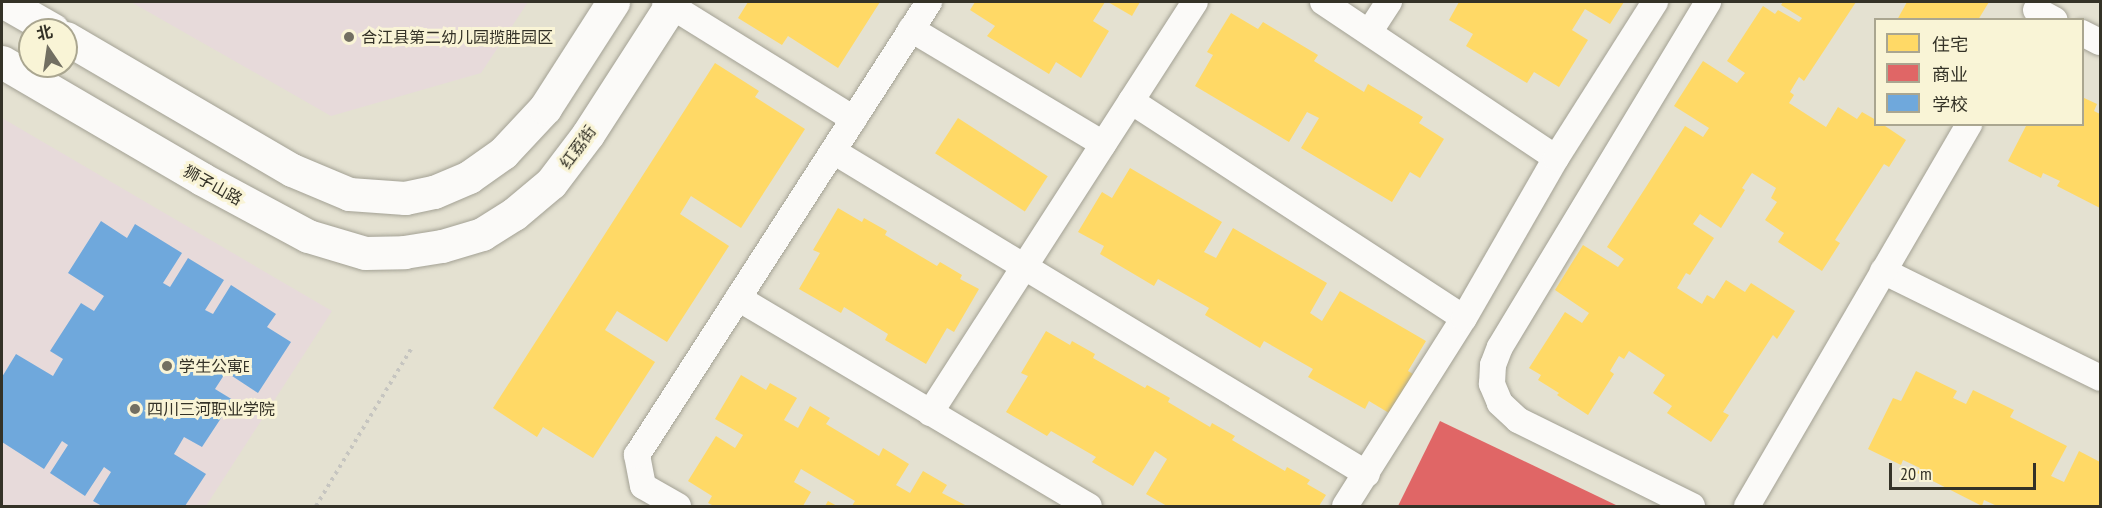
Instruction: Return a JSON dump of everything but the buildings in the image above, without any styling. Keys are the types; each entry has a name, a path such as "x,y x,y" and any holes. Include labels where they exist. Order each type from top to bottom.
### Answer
{"street":[{"path":"4,2 32,18"},
{"path":"78,45 292,170 349,194 378,198 405,198 434,192 469,177 503,153 545,108 613,2"},
{"name":"红荔街","path":"442,246 482,234 514,214 551,183 588,134 670,3"},
{"name":"狮子山路","path":"2,62 202,179 308,236 365,253 404,252 442,246"}],"lane":[{"path":"678,507 643,486 637,456 929,2"},
{"path":"930,413 1195,2"},
{"path":"1323,2 1370,31 1556,158"},
{"path":"1370,31 1389,2"},
{"path":"1346,507 1464,318 1556,158 1655,2"},
{"path":"1692,507 1518,420 1500,403 1492,384 1493,365 1500,347 1708,2"},
{"path":"670,3 854,119"},
{"path":"911,29 1103,144"},
{"path":"2084,34 2100,42"},
{"path":"1131,101 1464,318"},
{"path":"1747,507 1968,126"},
{"path":"833,151 1367,474"},
{"path":"1883,272 2100,378"},
{"path":"738,298 1089,507"}],"path":[{"path":"316,507 413,346"}],"shaded area":[{"name":"合江县第二幼儿园揽胜园区","path":"131,2 528,2 481,73 331,116"},
{"name":"四川三河职业学院","path":"2,118 332,311 206,506 2,506"}],"place":[{"name":"合江县第二幼儿园揽胜园区","path":"349,37"},
{"name":"学生公寓E","path":"167,366"},
{"name":"四川三河职业学院","path":"135,409"}]}
